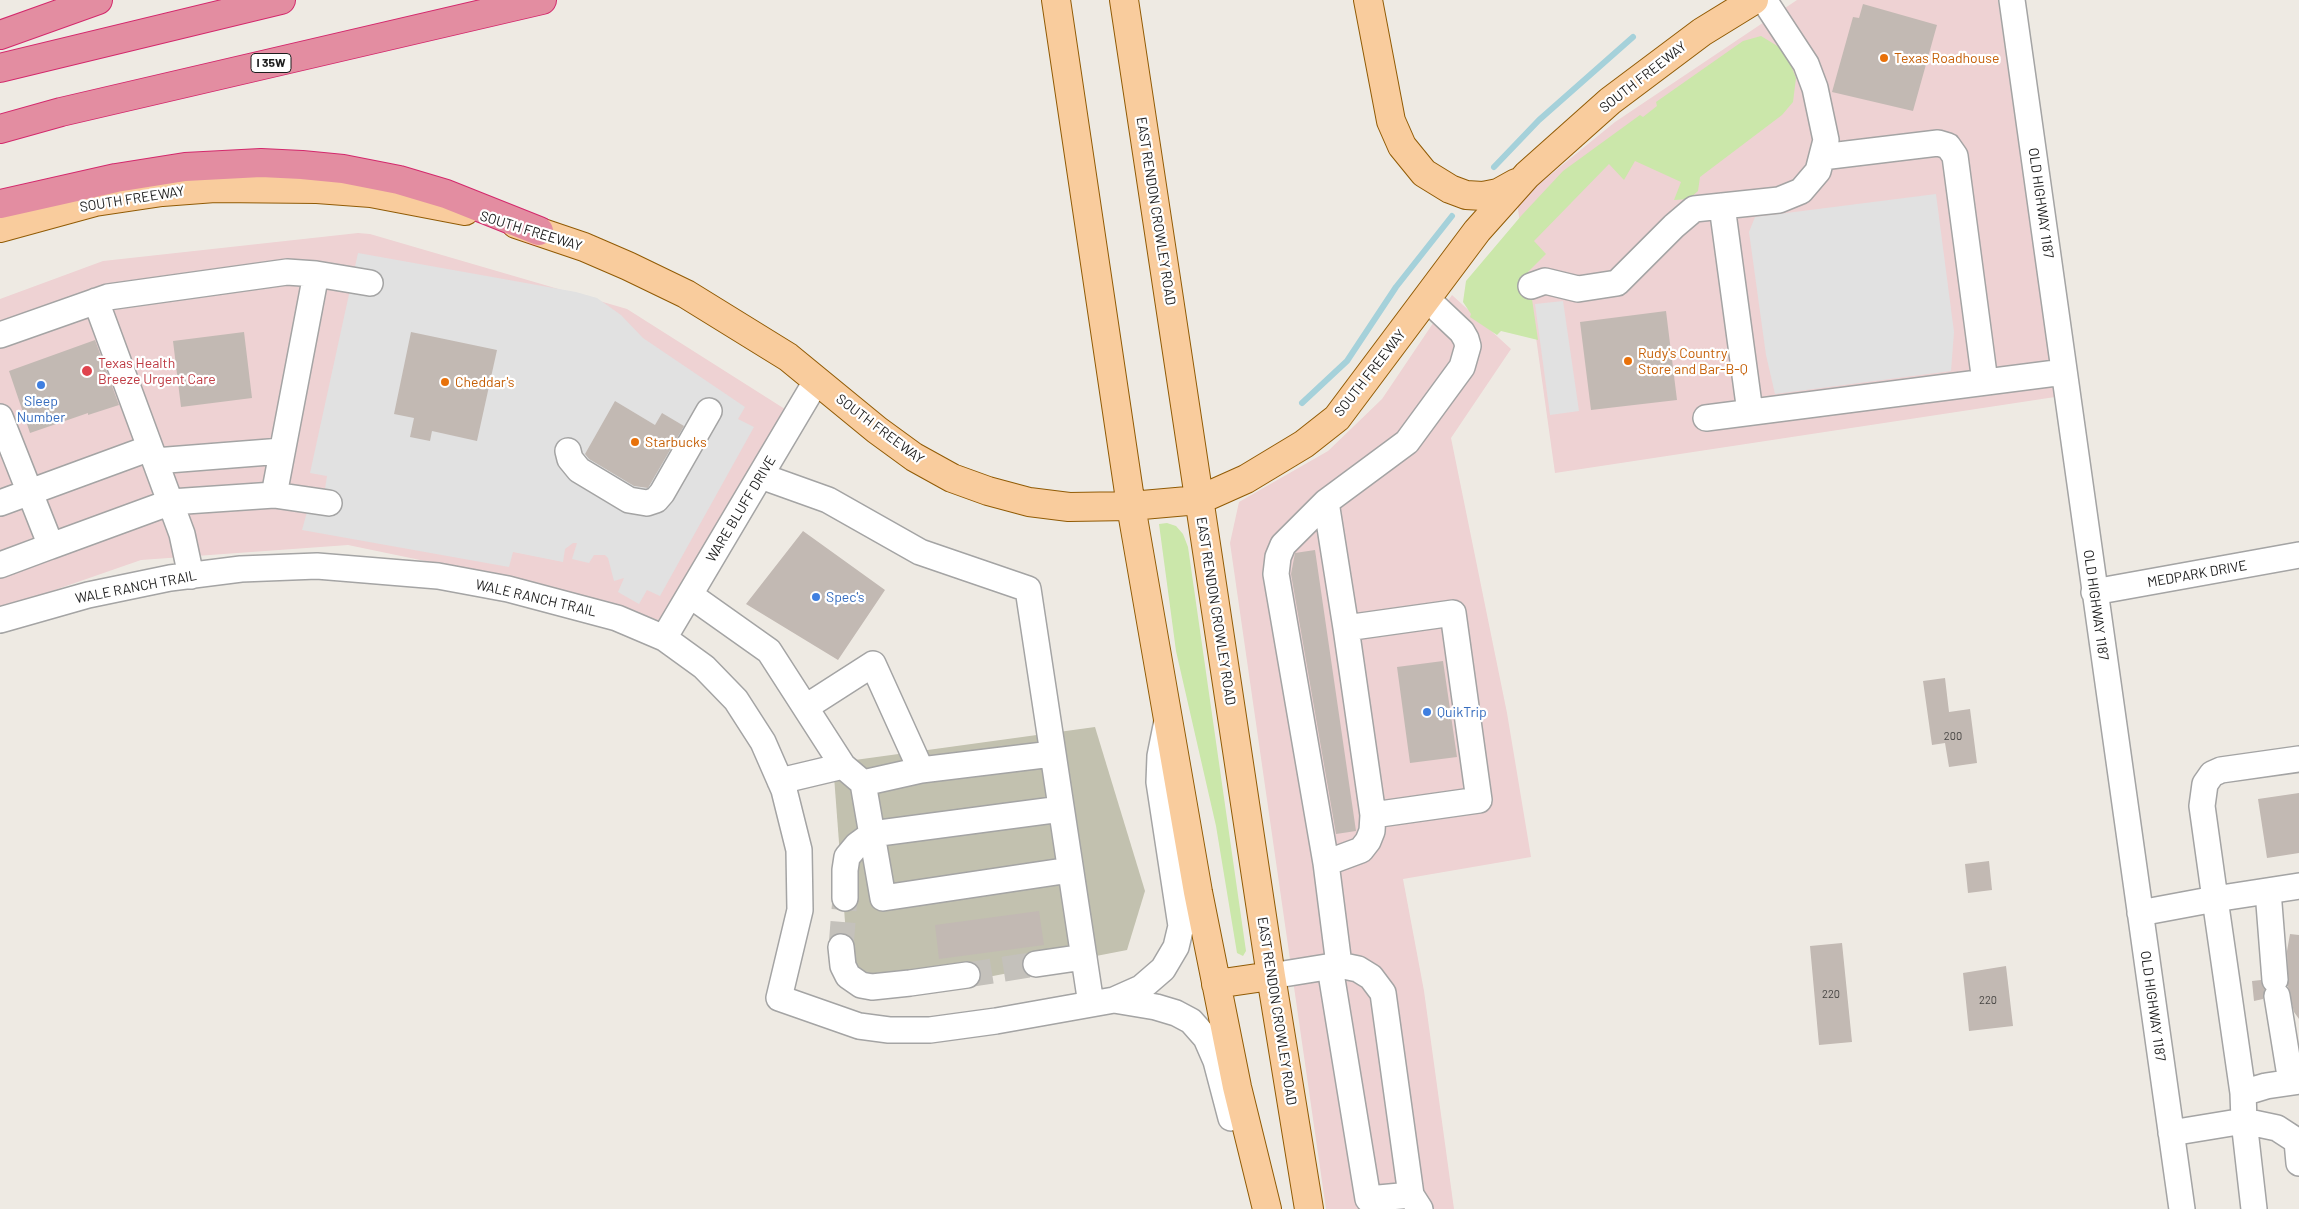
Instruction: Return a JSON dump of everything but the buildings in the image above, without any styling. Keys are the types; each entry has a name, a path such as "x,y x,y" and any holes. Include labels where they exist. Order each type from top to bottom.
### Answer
{"highway":[{"path":"0,35 98,0"},
{"path":"0,68 281,0"},
{"name":"I 35W","path":"0,129 61,112 542,0"},
{"path":"0,204 116,178 176,168 262,163 302,165 343,169 399,180 446,194 539,231"}],"main road":[{"path":"1056,0 1069,75 1131,506 1216,984 1237,1087 1264,1197"},
{"name":"SOUTH FREEWAY","path":"0,228 95,202 162,192 215,188 264,187 371,193 484,215 539,231 628,266 686,294 763,341 817,380 914,458 952,478 988,491 1028,502 1069,507 1131,506 1200,500 1246,479 1304,444 1337,418 1477,231 1527,175 1610,100 1702,32 1754,0"},
{"name":"EAST RENDON CROWLEY ROAD","path":"1125,6 1271,976 1309,1209"},
{"path":"1369,6 1391,121 1402,146 1424,173 1450,189 1466,195 1483,196 1509,187 1527,175"},
{"path":"1216,984 1271,976"}],"street":[{"path":"1531,286 1545,281 1578,289 1617,283 1674,226 1694,209 1779,200 1801,191 1818,171 1826,140 1815,88 1806,64 1764,0"},
{"name":"OLD HIGHWAY 1187","path":"2012,0 2182,1209"},
{"path":"1822,156 1938,143 1948,146 1955,156 1985,382"},
{"path":"1722,206 1750,412"},
{"path":"0,336 108,297 287,272 370,282"},
{"path":"274,496 316,274"},
{"path":"1271,976 1334,966 1358,969 1371,977 1383,993 1415,1202 1369,1204 1334,966 1326,863 1276,574 1278,556 1282,545 1326,502 1407,442 1462,367 1468,346 1466,339 1462,332 1427,299"},
{"path":"96,301 182,534 191,576"},
{"path":"1706,418 2064,372"},
{"name":"WARE BLUFF DRIVE","path":"664,638 817,380"},
{"path":"568,451 570,460 579,470 629,500 647,503 656,500 662,493 709,412"},
{"path":"0,417 51,546"},
{"path":"0,503 153,454 282,451"},
{"path":"761,476 828,500 920,552 1028,589 1084,957 1103,1002"},
{"path":"0,565 170,502 274,496 329,503"},
{"path":"1326,502 1373,815 1372,831 1368,842 1361,850 1326,863"},
{"name":"MEDPARK DRIVE","path":"2094,592 2299,555"},
{"name":"WALE RANCH TRAIL","path":"0,620 88,595 191,576 242,569 317,566 438,576 556,600 617,618 664,638 704,667 736,700 762,742 780,780 799,850 800,910 780,998 859,1026 889,1030 930,1030 1103,1002"},
{"path":"690,595 769,650 843,766 863,783 883,898 1070,870"},
{"path":"1346,628 1453,613 1479,800 1373,815"},
{"path":"806,708 873,664 921,770"},
{"path":"1103,1002 1141,988 1163,969 1176,947 1181,926 1159,782 1160,756 1168,718"},
{"path":"863,783 921,770 1052,754"},
{"path":"2254,1209 2244,1121 2243,1093 2202,806 2205,784 2212,774 2221,770 2299,759"},
{"path":"780,780 843,766"},
{"path":"845,898 847,857 872,834 1061,810"},
{"path":"2140,913 2299,886"},
{"path":"2243,1093 2266,1086 2295,1082 2276,988 2268,891"},
{"path":"841,947 844,966 848,976 861,985 872,987 967,975"},
{"path":"1036,964 1084,957"},
{"path":"1103,1002 1156,1006 1191,1021 1206,1038 1216,1061 1239,1140 1264,1197"},
{"path":"2171,1133 2244,1121 2277,1128 2297,1141 2299,1163"}],"shaded area":[{"path":"1797,0 1998,0 2055,397 1555,473 1517,202 1615,122"},
{"path":"1936,194 1954,332 1951,371 1775,394 1766,355 1749,232 1755,217"},
{"path":"358,233 370,234 627,309 788,411 662,621 531,583 348,545 141,560 0,609 0,299 103,261"},
{"path":"358,253 576,292 597,298 621,315 643,338 745,407 738,419 754,427 660,596 647,590 639,604 618,592 624,578 614,581 608,558 605,555 594,555 589,563 572,559 577,543 573,543 565,549 563,562 513,552 509,567 302,530 307,512 319,493 325,489 327,476 310,473"},
{"path":"1452,295 1511,349 1451,438 1507,713 1531,857 1403,879 1424,991 1454,1209 1326,1209 1230,543 1239,502 1328,451 1382,399"},
{"path":"1563,301 1579,411 1550,415 1535,304"},
{"path":"1095,727 1145,891 1127,950 957,983 850,988 833,763"}],"green space":[{"path":"1761,36 1779,47 1788,58 1796,78 1793,102 1782,115 1700,177 1698,191 1689,199 1674,200 1681,182 1635,161 1624,180 1609,164 1534,241 1546,254 1528,272 1538,340 1501,331 1497,335 1470,317 1471,314 1463,302 1466,281 1521,216 1563,171 1640,115 1643,117 1657,106 1656,102 1743,41"},
{"path":"1167,523 1176,526 1183,534 1188,547 1246,951 1243,956 1237,953 1216,826 1176,651 1159,524"}],"waterway":[{"path":"1494,167 1539,120 1633,37"},
{"path":"1302,403 1347,361 1396,287 1452,216"}],"tunnel":[{"path":"841,947 845,898"},
{"path":"967,975 1036,964"}],"place":[{"name":"Texas Roadhouse","path":"1884,58"},
{"name":"Rudy's Country Store and Bar-B-Q","path":"1628,361"},
{"name":"Texas Health Breeze Urgent Care","path":"87,371"},
{"name":"Cheddar's","path":"445,382"},
{"name":"Sleep Number","path":"41,385"},
{"name":"Starbucks","path":"635,442"},
{"name":"Spec's","path":"816,597"},
{"name":"QuikTrip","path":"1427,712"}]}
